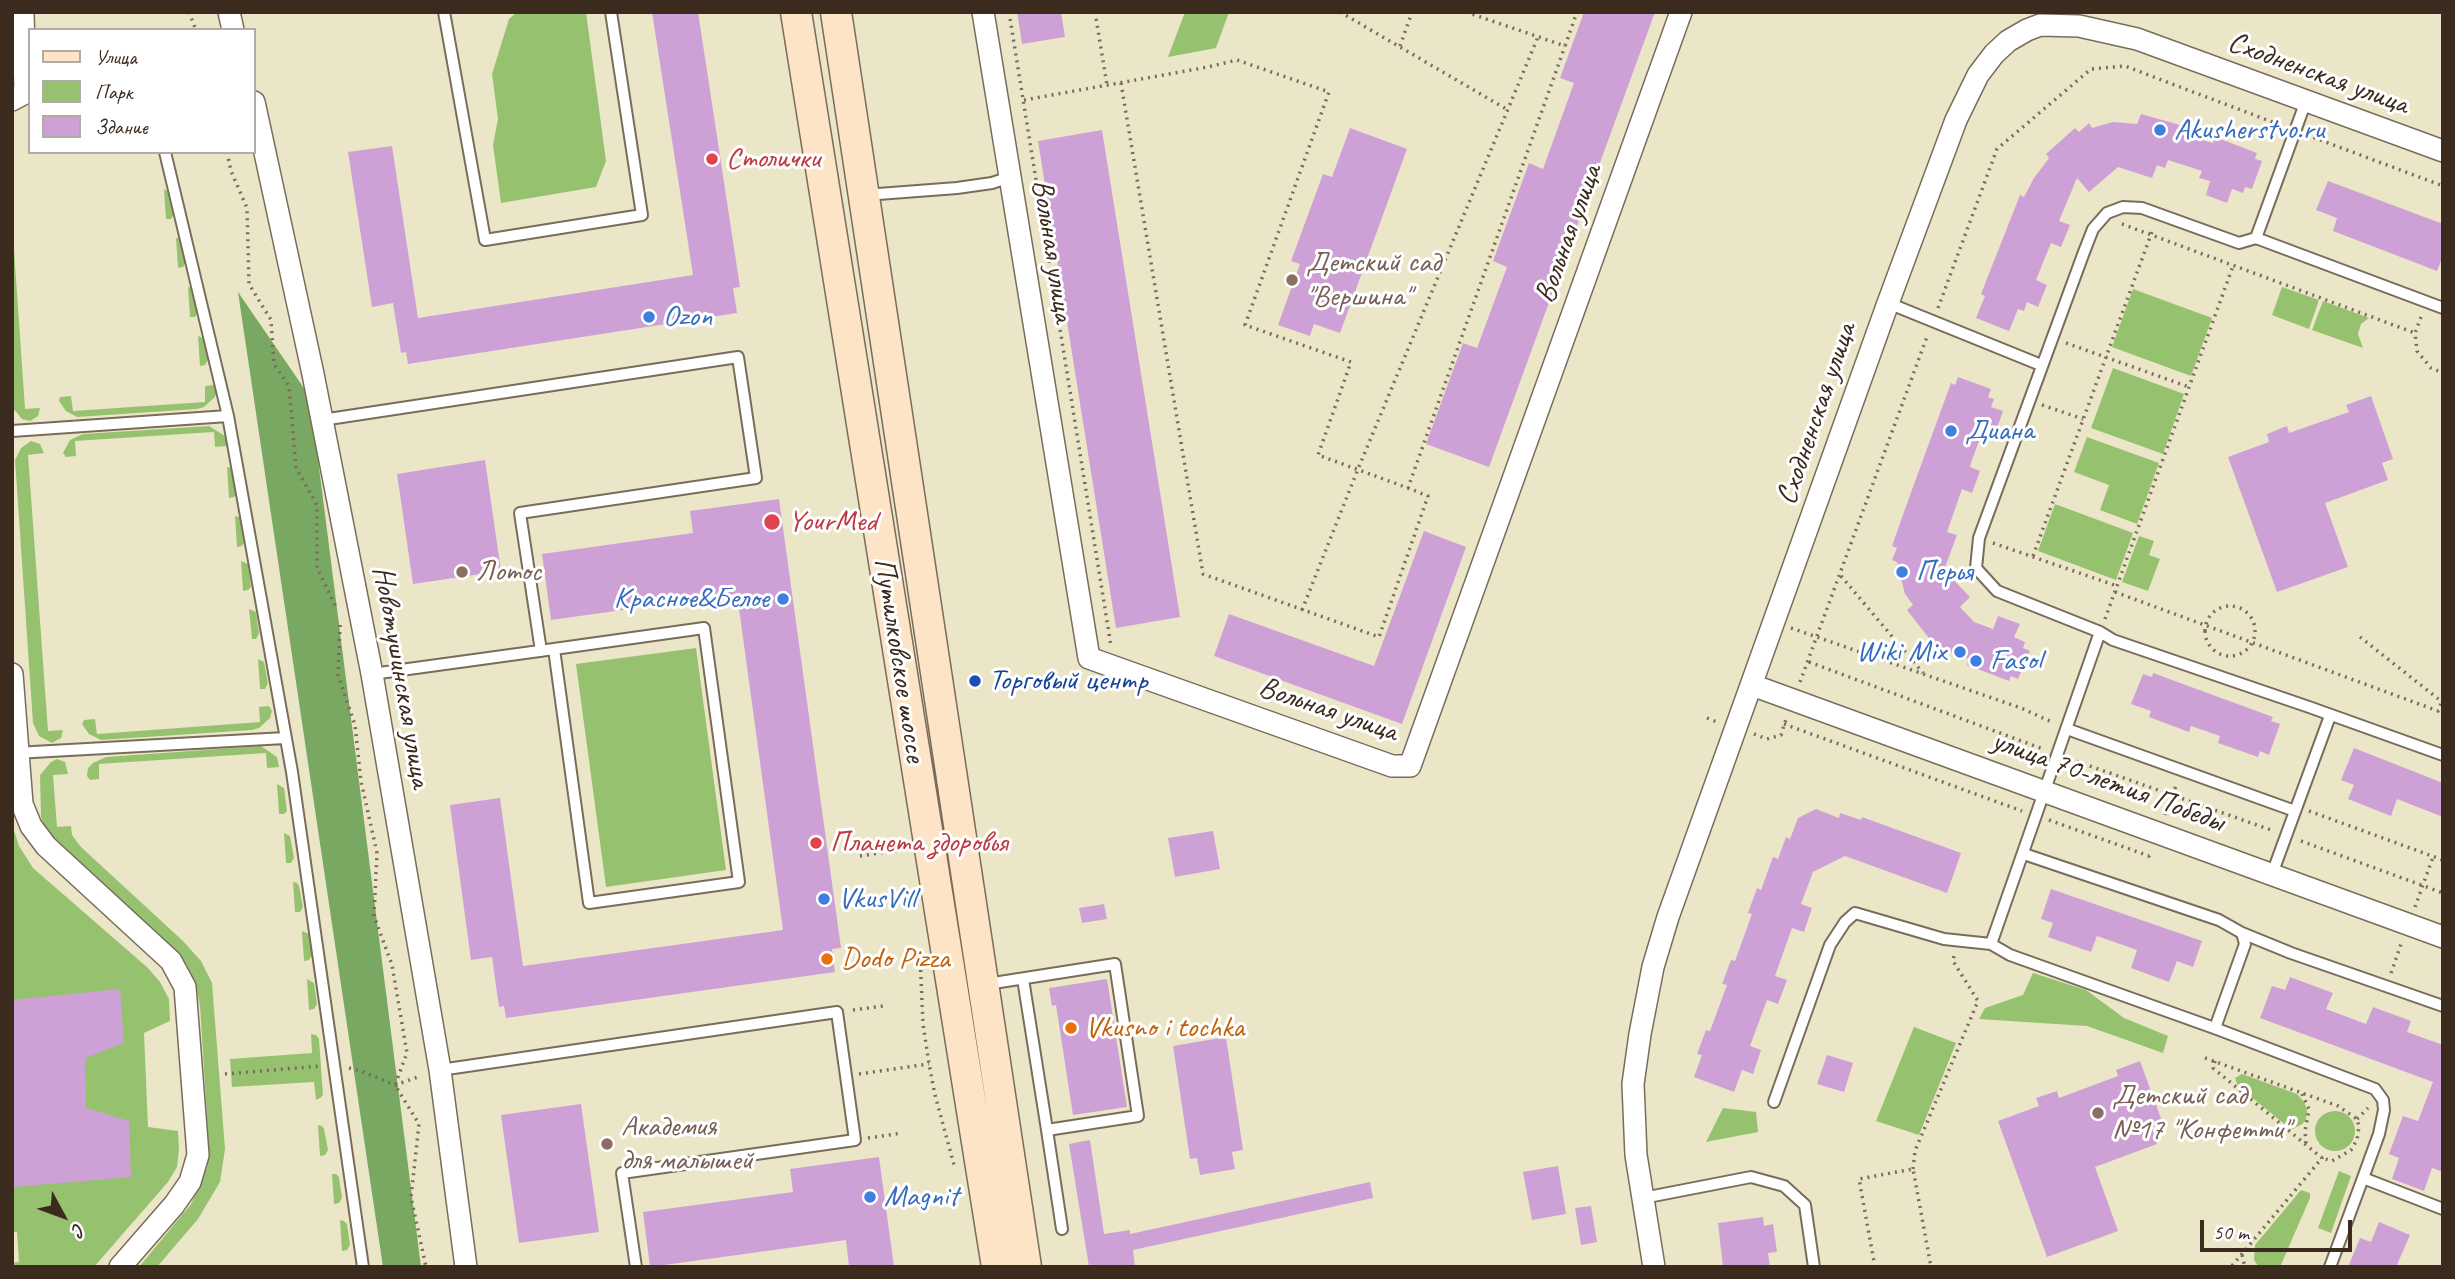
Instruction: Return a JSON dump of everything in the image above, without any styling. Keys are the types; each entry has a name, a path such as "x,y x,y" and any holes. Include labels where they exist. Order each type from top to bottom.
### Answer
{"main road":[{"name":"Путилковское шоссе","path":"796,12 997,1267"},
{"name":"Путилковское шоссе","path":"836,12 1026,1267"}],"street":[{"path":"22,96 23,12"},
{"name":"Вольная улица","path":"983,12 1089,658 1392,766 1410,766 1681,12"},
{"name":"Сходненская улица","path":"1654,1267 1634,1135 1633,1084 1653,967 1668,916 1888,303 1956,120 1978,75 2008,41 2040,25 2060,24 2100,29 2137,39 2443,151"},
{"name":"Новотушинская улица","path":"256,111 322,420 372,674 440,1070 466,1267"},
{"path":"12,674 15,753 22,804 32,826 46,846 171,961 185,987 198,1155 190,1182 174,1205 120,1267"},
{"name":"улица 70-летия Победы","path":"1752,685 2443,937"}],"lane":[{"path":"444,12 485,240 642,215 611,12"},
{"path":"2256,238 2306,101"},
{"path":"165,154 228,416 285,738 363,1267"},
{"path":"865,195 957,188 992,183 1010,177"},
{"path":"2443,308 2256,238 2239,243 2142,208 2123,206 2107,213 2093,229 2041,365 1979,538 1976,568 1997,591 2100,632 2113,640 2443,755"},
{"path":"1888,303 2041,365"},
{"path":"322,420 738,357 756,478 520,513 541,651"},
{"path":"12,431 228,416"},
{"path":"372,674 704,628 739,883 589,903 554,649"},
{"path":"1991,944 2100,632"},
{"path":"2272,874 2330,716"},
{"path":"2067,729 2296,809"},
{"path":"15,753 285,738"},
{"path":"2024,854 2219,920 2242,933 2291,953 2443,1006"},
{"path":"1774,1102 1830,946 1845,922 1855,913 1944,939 1991,944 2010,955 2215,1028 2375,1089 2383,1100 2384,1110 2379,1134 2330,1267"},
{"path":"2215,1028 2245,944 2242,933"},
{"path":"984,985 1115,964 1138,1116 1047,1130"},
{"path":"1023,979 1062,1229"},
{"path":"440,1070 837,1012 855,1140 622,1173 636,1267"},
{"path":"1643,1198 1751,1177 1784,1186 1805,1205 1814,1267"},
{"path":"2362,1178 2443,1209"}],"path":[{"path":"1009,12 1114,667"},
{"path":"1095,12 1107,85"},
{"path":"1340,12 1508,110"},
{"path":"1400,47 1412,12"},
{"path":"1466,12 1565,46"},
{"path":"1408,488 1577,12"},
{"path":"1302,610 1357,469 1538,37"},
{"path":"1024,100 1107,85 1208,68 1237,60 1329,92 1245,325 1351,362 1318,455 1428,496 1379,637 1203,574 1121,83"},
{"path":"1707,718 1768,738 1781,735 1997,149 2091,69 2125,66 2443,186"},
{"path":"228,154 231,171 247,208 249,284 271,320 274,364 289,386 296,468 317,505 317,568 341,616 338,675 355,725 361,781 377,853 374,916 391,965 407,1053 395,1085 419,1124 411,1197 426,1267"},
{"path":"2033,556 2158,214"},
{"path":"2104,218 2416,333"},
{"path":"2100,632 2233,266"},
{"path":"2426,302 2416,333 2417,351 2431,369 2442,373"},
{"path":"2052,337 2189,387"},
{"path":"2029,400 2083,419"},
{"path":"1979,538 2117,586"},
{"path":"1841,576 1923,674"},
{"path":"2115,592 2438,711 2442,701 2360,637"},
{"path":"2222,606 2239,607 2246,611 2255,625 2253,641 2243,652 2222,655 2209,646 2205,624 2208,617 2222,606"},
{"path":"1774,622 2021,708 2067,729"},
{"path":"1809,662 2443,893"},
{"path":"1784,724 2036,816"},
{"path":"2296,809 2443,860"},
{"path":"860,856 913,848"},
{"path":"1931,1267 1913,1169 1915,1151 1978,1001 1953,961"},
{"path":"837,1012 883,1006"},
{"path":"2205,1058 2215,1061 2347,1110 2357,1119 2359,1127 2357,1140 2351,1150 2332,1161 2322,1158 2213,1068 2215,1061"},
{"path":"846,1076 929,1064"},
{"path":"2301,1093 2309,1109 2305,1132 2306,1146"},
{"path":"855,1140 902,1133"},
{"path":"2231,1267 2322,1158"},
{"path":"1875,1267 1859,1179 1913,1169"},
{"path":"2242,1253 2245,1267"}],"green space":[{"path":"517,12 586,12 606,161 596,187 501,203 493,145 498,119 492,74 509,19"},
{"path":"1185,12 1229,12 1216,48 1168,57"},
{"path":"164,189 170,193 174,214 171,219 166,219"},
{"path":"12,221 25,409 40,408 38,416 30,421 22,419 12,407"},
{"path":"176,238 181,238 186,262 183,267 178,268"},
{"path":"188,287 193,288 198,312 195,317 190,317"},
{"path":"2282,287 2319,300 2309,329 2272,315"},
{"path":"2133,289 2212,318 2191,376 2112,347"},
{"path":"238,292 310,397 421,1267 383,1267"},
{"path":"2323,301 2369,318 2361,324 2358,334 2363,348 2312,330"},
{"path":"198,336 205,339 208,360 205,365 200,366"},
{"path":"2113,368 2184,394 2163,454 2091,428"},
{"path":"214,385 217,390 215,397 204,407 197,409 77,417 66,411 59,401 60,397 71,396 73,411 205,402 205,386"},
{"path":"209,426 225,436 227,446 215,447 214,432 75,441 76,456 66,457 63,453 70,440 83,434"},
{"path":"2087,437 2159,463 2137,524 2100,510 2109,485 2074,472"},
{"path":"31,441 40,444 44,453 28,455 48,731 63,730 61,738 52,743 39,736 33,723 15,460 21,448"},
{"path":"227,467 234,471 237,494 229,498"},
{"path":"2055,504 2133,533 2116,580 2038,551"},
{"path":"235,516 242,520 245,541 242,546 237,547"},
{"path":"2139,536 2154,541 2149,555 2160,559 2148,591 2122,582"},
{"path":"241,561 248,564 251,587 243,591"},
{"path":"249,609 256,612 259,633 256,639 252,639"},
{"path":"696,648 726,870 606,887 576,664"},
{"path":"258,659 264,662 268,683 265,689 260,689"},
{"path":"269,706 272,711 270,718 259,728 252,730 101,740 89,734 82,724 84,720 95,719 97,734 260,722 259,707"},
{"path":"261,746 277,757 279,767 267,768 266,753 99,764 99,779 90,780 87,776 88,768 93,763 106,757"},
{"path":"57,759 65,762 68,774 53,775 57,827 71,826 72,835 81,847 183,941 201,961 212,983 225,1149 220,1182 198,1219 157,1267 139,1267 191,1204 207,1168 209,1149 200,1006 196,985 187,965 177,952 68,858 45,828 41,817 40,775"},
{"path":"277,784 284,788 287,811 284,814 279,814"},
{"path":"12,824 19,846 33,868 148,968 169,999 170,1021 144,1033 148,1127 178,1131 177,1167 168,1182 94,1267 12,1267 12,1263 19,1262 17,1232 12,1232"},
{"path":"284,833 290,836 294,858 291,863 286,863"},
{"path":"293,882 299,886 303,907 300,912 295,912"},
{"path":"302,931 309,934 312,955 309,960 304,961"},
{"path":"2033,973 2086,990 2124,1018 2168,1036 2163,1053 2087,1026 1979,1019 1985,1008 2023,995"},
{"path":"307,979 314,983 317,1004 314,1009 309,1010"},
{"path":"1914,1027 1956,1043 1919,1135 1876,1121"},
{"path":"311,1034 319,1039 323,1095 320,1098 316,1100 314,1082 232,1087 230,1059 312,1053"},
{"path":"2242,1074 2297,1094 2307,1109 2306,1120 2293,1129 2288,1127 2238,1086 2235,1078"},
{"path":"1723,1108 1756,1112 1758,1132 1706,1142"},
{"path":"2335,1111 2343,1112 2349,1117 2354,1123 2354,1139 2349,1145 2343,1150 2335,1151 2327,1150 2321,1145 2316,1139 2315,1131 2316,1123 2321,1117 2327,1112"},
{"path":"318,1125 324,1129 328,1150 325,1155 320,1156"},
{"path":"2339,1171 2351,1176 2331,1233 2318,1228"},
{"path":"332,1174 339,1177 342,1198 339,1203 334,1204"},
{"path":"2301,1190 2310,1193 2310,1198 2280,1267 2259,1267 2254,1260 2255,1245"},
{"path":"340,1220 347,1224 350,1245 347,1250 342,1251"}],"building":[{"path":"652,12 698,12 740,287 733,288 737,313 408,364 406,352 401,353 393,303 372,307 348,152 392,146 418,318 693,275"},
{"path":"1017,12 1061,12 1065,37 1022,44"},
{"path":"1584,12 1655,12 1489,467 1426,444 1463,343 1477,348 1507,267 1493,261 1529,163 1543,169 1574,83 1560,78"},
{"path":"2141,114 2180,125 2178,133 2213,143 2215,137 2257,153 2255,159 2262,161 2252,189 2245,187 2243,193 2232,189 2227,203 2206,195 2210,181 2199,178 2202,171 2168,160 2165,168 2157,165 2152,178 2118,167 2089,192 2077,178 2059,221 2070,225 2061,247 2051,243 2036,280 2047,285 2038,307 2027,302 2024,311 2018,309 2009,331 1976,318 1985,296 1981,294 2020,195 2024,197 2049,158 2046,154 2075,128 2079,132 2089,123 2092,128 2113,122 2137,124"},
{"path":"1350,128 1407,149 1340,333 1314,324 1310,336 1278,325 1300,264 1291,261 1323,174 1332,177"},
{"path":"1102,130 1180,617 1116,628 1038,141"},
{"path":"2328,181 2443,224 2443,256 2437,271 2333,231 2337,218 2316,210"},
{"path":"1958,377 1991,389 1988,397 1994,399 1991,407 2003,411 1995,434 1983,430 1970,467 1980,471 1972,493 1962,489 1947,532 1957,535 1944,570 1970,597 1960,607 1974,622 1993,629 1998,616 2020,624 2014,637 2025,642 2023,648 2030,651 2018,679 2011,676 2009,681 1967,665 1969,659 1942,649 1939,651 1907,610 1913,605 1905,594 1897,562 1892,560 1897,548 1892,546 1905,509 1951,383 1955,385"},
{"path":"2371,396 2393,459 2382,463 2388,480 2325,503 2348,567 2277,592 2228,457 2269,442 2267,434 2287,426 2289,433 2349,412 2346,405"},
{"path":"485,460 501,571 413,584 397,474"},
{"path":"779,499 841,948 832,949 835,972 506,1018 504,1006 499,1007 492,957 471,960 450,805 500,798 523,966 783,930 737,594 551,620 542,554 693,533 690,511"},
{"path":"1424,531 1466,547 1402,724 1214,656 1229,614 1374,666"},
{"path":"2153,673 2273,717 2271,721 2280,724 2269,755 2260,751 2258,757 2218,743 2220,736 2191,726 2189,732 2149,717 2151,711 2131,704 2143,674 2152,677"},
{"path":"2354,748 2443,783 2443,817 2397,799 2391,816 2348,799 2354,785 2341,780"},
{"path":"1816,809 1839,818 1840,813 1861,820 1862,817 1961,853 1947,893 1845,856 1813,872 1801,904 1812,908 1804,932 1792,928 1775,976 1787,980 1778,1004 1767,1000 1750,1046 1761,1050 1753,1074 1742,1070 1734,1092 1694,1077 1702,1055 1697,1054 1706,1030 1710,1031 1727,985 1722,984 1731,960 1735,961 1752,914 1748,913 1757,888 1761,890 1773,857 1778,859 1786,837 1790,839 1798,818"},
{"path":"1213,831 1220,869 1175,877 1168,838"},
{"path":"2051,889 2202,941 2193,967 2177,961 2169,982 2131,968 2137,950 2097,936 2091,952 2048,937 2053,923 2041,919"},
{"path":"1104,904 1107,919 1082,923 1079,908"},
{"path":"2290,977 2333,993 2326,1009 2366,1024 2373,1007 2411,1021 2407,1032 2443,1045 2443,1172 2432,1168 2424,1191 2392,1179 2399,1158 2389,1154 2403,1116 2418,1121 2433,1082 2260,1018 2272,986 2285,990"},
{"path":"1107,979 1127,1107 1073,1115 1056,1005 1052,1006 1049,988"},
{"path":"120,989 124,1043 85,1058 86,1108 129,1121 131,1177 12,1187 12,1000"},
{"path":"1226,1037 1243,1150 1232,1152 1235,1169 1200,1175 1197,1158 1190,1159 1173,1046"},
{"path":"1827,1055 1853,1063 1844,1092 1817,1084"},
{"path":"2140,1061 2163,1124 2152,1128 2157,1144 2095,1167 2118,1231 2047,1257 1998,1121 2039,1106 2036,1098 2057,1091 2059,1098 2118,1076 2116,1070"},
{"path":"581,1104 599,1232 519,1243 501,1115"},
{"path":"1090,1140 1104,1234 1130,1230 1130,1234 1370,1182 1373,1198 1133,1250 1135,1267 1089,1267 1069,1144"},
{"path":"879,1157 894,1267 849,1267 846,1240 650,1267 643,1212 793,1192 790,1169"},
{"path":"1558,1166 1566,1214 1532,1220 1523,1172"},
{"path":"1591,1206 1597,1242 1581,1245 1575,1208"},
{"path":"1763,1217 1764,1226 1773,1224 1777,1252 1768,1253 1770,1267 1723,1267 1718,1223"},
{"path":"2379,1222 2410,1235 2396,1267 2348,1267 2360,1238 2371,1242"}],"place":[{"name":"Akusherstvo.ru","path":"2160,130"},
{"name":"Столички","path":"712,159"},
{"name":"Детский сад \"Вершина\"","path":"1292,280"},
{"name":"Ozon","path":"649,317"},
{"name":"Диана","path":"1951,431"},
{"name":"YourMed","path":"772,522"},
{"name":"Лотос","path":"462,572"},
{"name":"Перья","path":"1902,572"},
{"name":"Красное&Белое","path":"783,599"},
{"name":"Wiki Mix","path":"1960,652"},
{"name":"Fasol","path":"1976,661"},
{"name":"Торговый центр","path":"975,681"},
{"name":"Планета здоровья","path":"816,843"},
{"name":"VkusVill","path":"824,899"},
{"name":"Dodo Pizza","path":"827,959"},
{"name":"Vkusno i tochka","path":"1071,1028"},
{"name":"Детский сад №17 \"Конфетти\"","path":"2098,1113"},
{"name":"Академия для малышей","path":"607,1144"},
{"name":"Magnit","path":"870,1197"}]}
